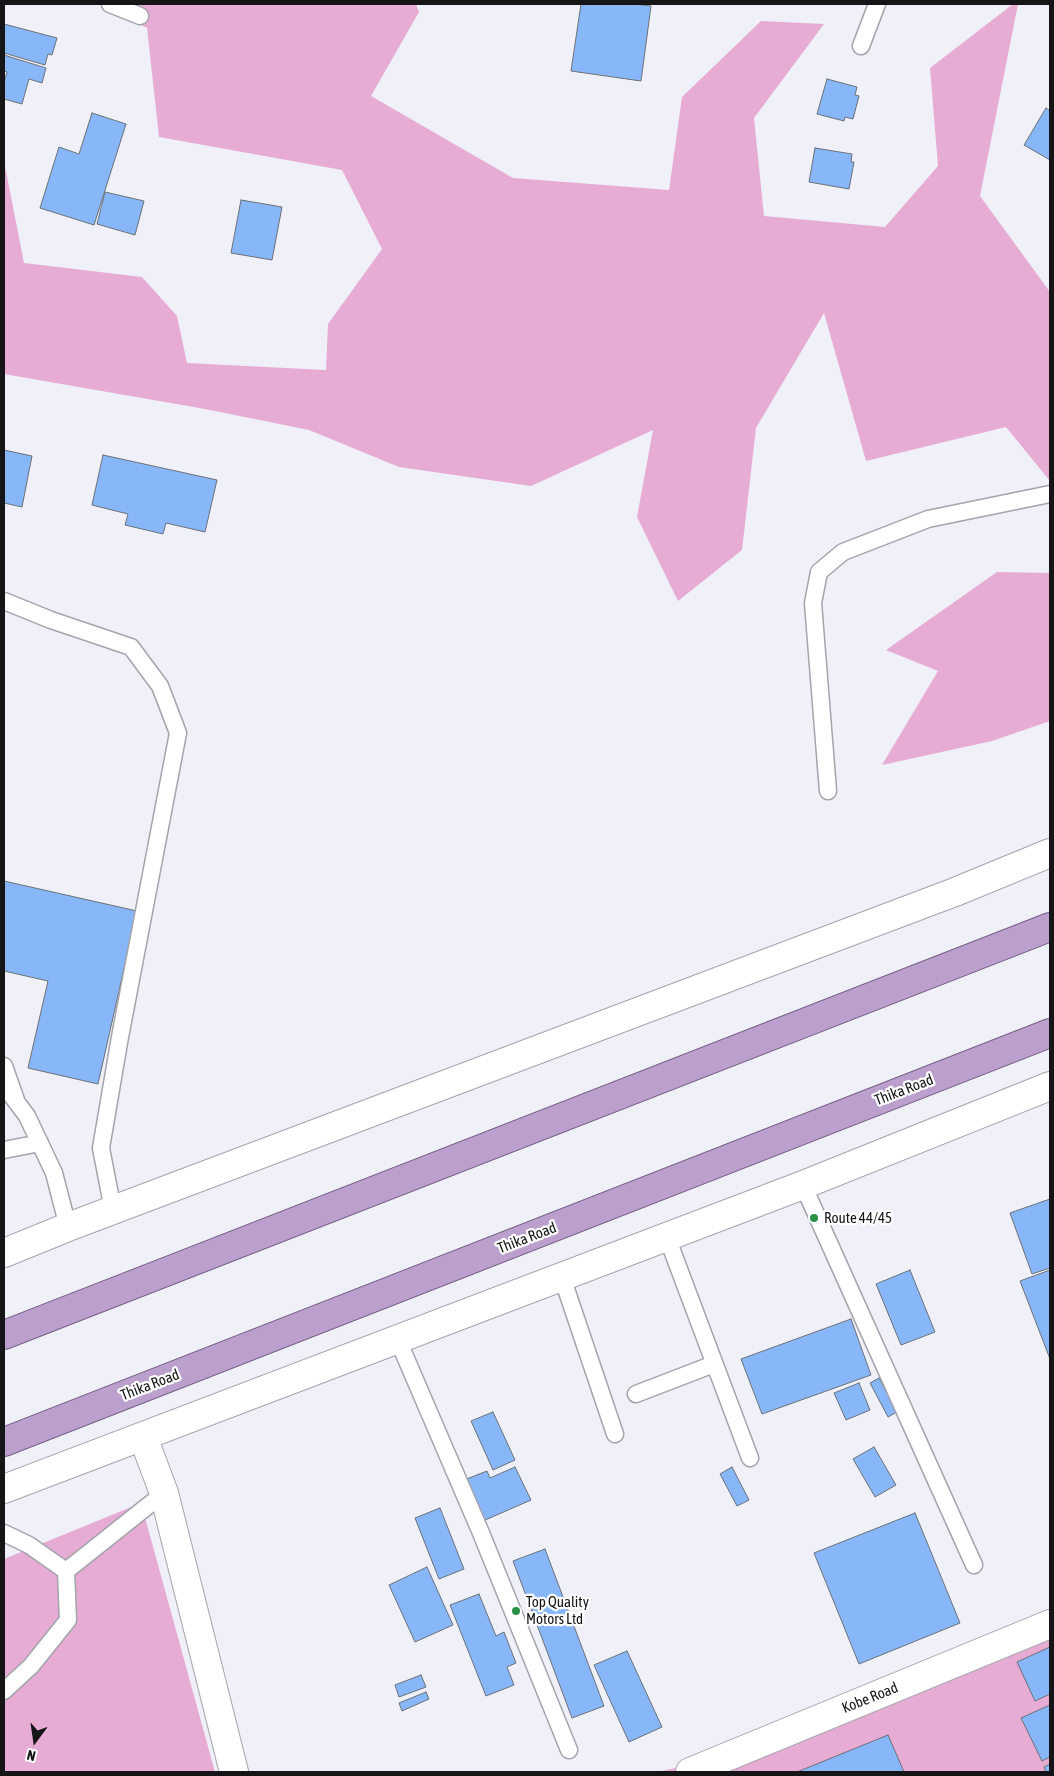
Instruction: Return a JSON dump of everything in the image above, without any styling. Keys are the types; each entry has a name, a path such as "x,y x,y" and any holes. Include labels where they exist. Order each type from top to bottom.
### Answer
{"highway":[{"path":"4,1335 1050,927"},
{"name":"Thika Road","path":"4,1442 1050,1033"}],"main road":[{"path":"4,1253 68,1227 955,892 1050,853"},
{"path":"4,1489 143,1438 803,1185 1050,1086"},
{"path":"143,1438 164,1493 234,1772"},
{"name":"Kobe Road","path":"690,1772 1050,1624"}],"lane":[{"path":"110,4 140,16"},
{"path":"861,46 877,4"},
{"path":"828,791 814,602 819,572 843,552 928,519 1050,494"},
{"path":"4,601 51,620 131,647 160,686 178,733 120,1037 101,1148 113,1210"},
{"path":"4,1066 17,1104"},
{"path":"4,1090 9,1092 27,1116 40,1143 54,1173 68,1227"},
{"path":"4,1150 40,1143"},
{"path":"803,1185 974,1565"},
{"path":"667,1237 750,1458"},
{"path":"562,1277 615,1434"},
{"path":"398,1340 481,1532 569,1750"},
{"path":"636,1394 714,1364"},
{"path":"66,1571 164,1493"},
{"path":"4,1533 29,1545 66,1571"},
{"path":"4,1691 31,1666 68,1620 66,1571"}],"shaded area":[{"path":"101,4 416,4 419,12 371,96 513,178 669,190 682,97 761,21 824,24 754,118 764,216 885,227 938,166 930,68 1013,4 1018,4 980,196 1050,292 1050,481 1006,427 866,461 824,313 756,428 742,550 678,601 637,517 653,430 531,486 399,467 309,430 205,409 4,374 4,161 24,263 142,277 177,316 187,363 326,370 328,324 382,249 342,170 159,137 147,28"},
{"path":"997,572 1050,573 1050,721 992,741 882,765 938,671 886,650"},
{"path":"141,1503 215,1772 4,1772 4,1559"},
{"path":"1050,1618 1050,1772 657,1772 726,1757"}],"building":[{"path":"581,4 635,4 651,6 641,81 571,71"},
{"path":"4,24 57,38 52,55 48,54 45,65 4,53"},
{"path":"4,55 46,68 42,83 29,79 22,104 4,99 4,82 7,72 4,71"},
{"path":"827,79 857,87 855,95 859,96 853,119 845,117 844,121 817,114"},
{"path":"1046,108 1050,111 1050,160 1024,145"},
{"path":"92,113 126,124 94,225 40,208 59,147 79,154"},
{"path":"815,148 852,154 851,162 854,162 849,189 809,182"},
{"path":"105,192 144,201 135,235 97,224"},
{"path":"241,200 282,207 272,260 231,253"},
{"path":"4,450 32,456 22,507 4,503"},
{"path":"103,455 217,480 205,532 166,523 163,534 125,525 128,514 92,505"},
{"path":"4,881 137,911 98,1084 28,1068 48,981 4,971"},
{"path":"1050,1199 1050,1268 1032,1274 1010,1213"},
{"path":"910,1270 935,1332 901,1345 876,1284"},
{"path":"1050,1270 1050,1359 1020,1281"},
{"path":"851,1319 871,1375 762,1414 741,1359"},
{"path":"879,1378 897,1412 888,1417 870,1383"},
{"path":"859,1383 870,1410 846,1420 834,1393"},
{"path":"493,1412 515,1460 493,1470 471,1421"},
{"path":"874,1447 896,1485 875,1497 853,1459"},
{"path":"515,1467 531,1500 483,1521 464,1480 487,1471 490,1478"},
{"path":"732,1467 749,1500 737,1506 720,1474"},
{"path":"440,1508 464,1569 439,1579 415,1518"},
{"path":"915,1513 960,1623 859,1664 814,1553"},
{"path":"545,1549 604,1706 572,1718 513,1561"},
{"path":"427,1567 453,1625 415,1642 389,1585"},
{"path":"479,1594 496,1636 504,1632 516,1663 507,1667 514,1685 486,1696 450,1605"},
{"path":"1050,1647 1050,1694 1035,1701 1017,1662"},
{"path":"627,1651 662,1727 629,1742 594,1665"},
{"path":"421,1675 426,1687 399,1697 395,1685"},
{"path":"426,1692 429,1699 402,1711 399,1703"},
{"path":"1050,1705 1050,1757 1042,1761 1021,1718"},
{"path":"888,1735 904,1772 797,1772"},
{"path":"1050,1764 1050,1772 1046,1772 1044,1767"}],"place":[{"name":"Route 44/45","path":"814,1218"},
{"name":"Top Quality Motors Ltd","path":"516,1611"}]}
